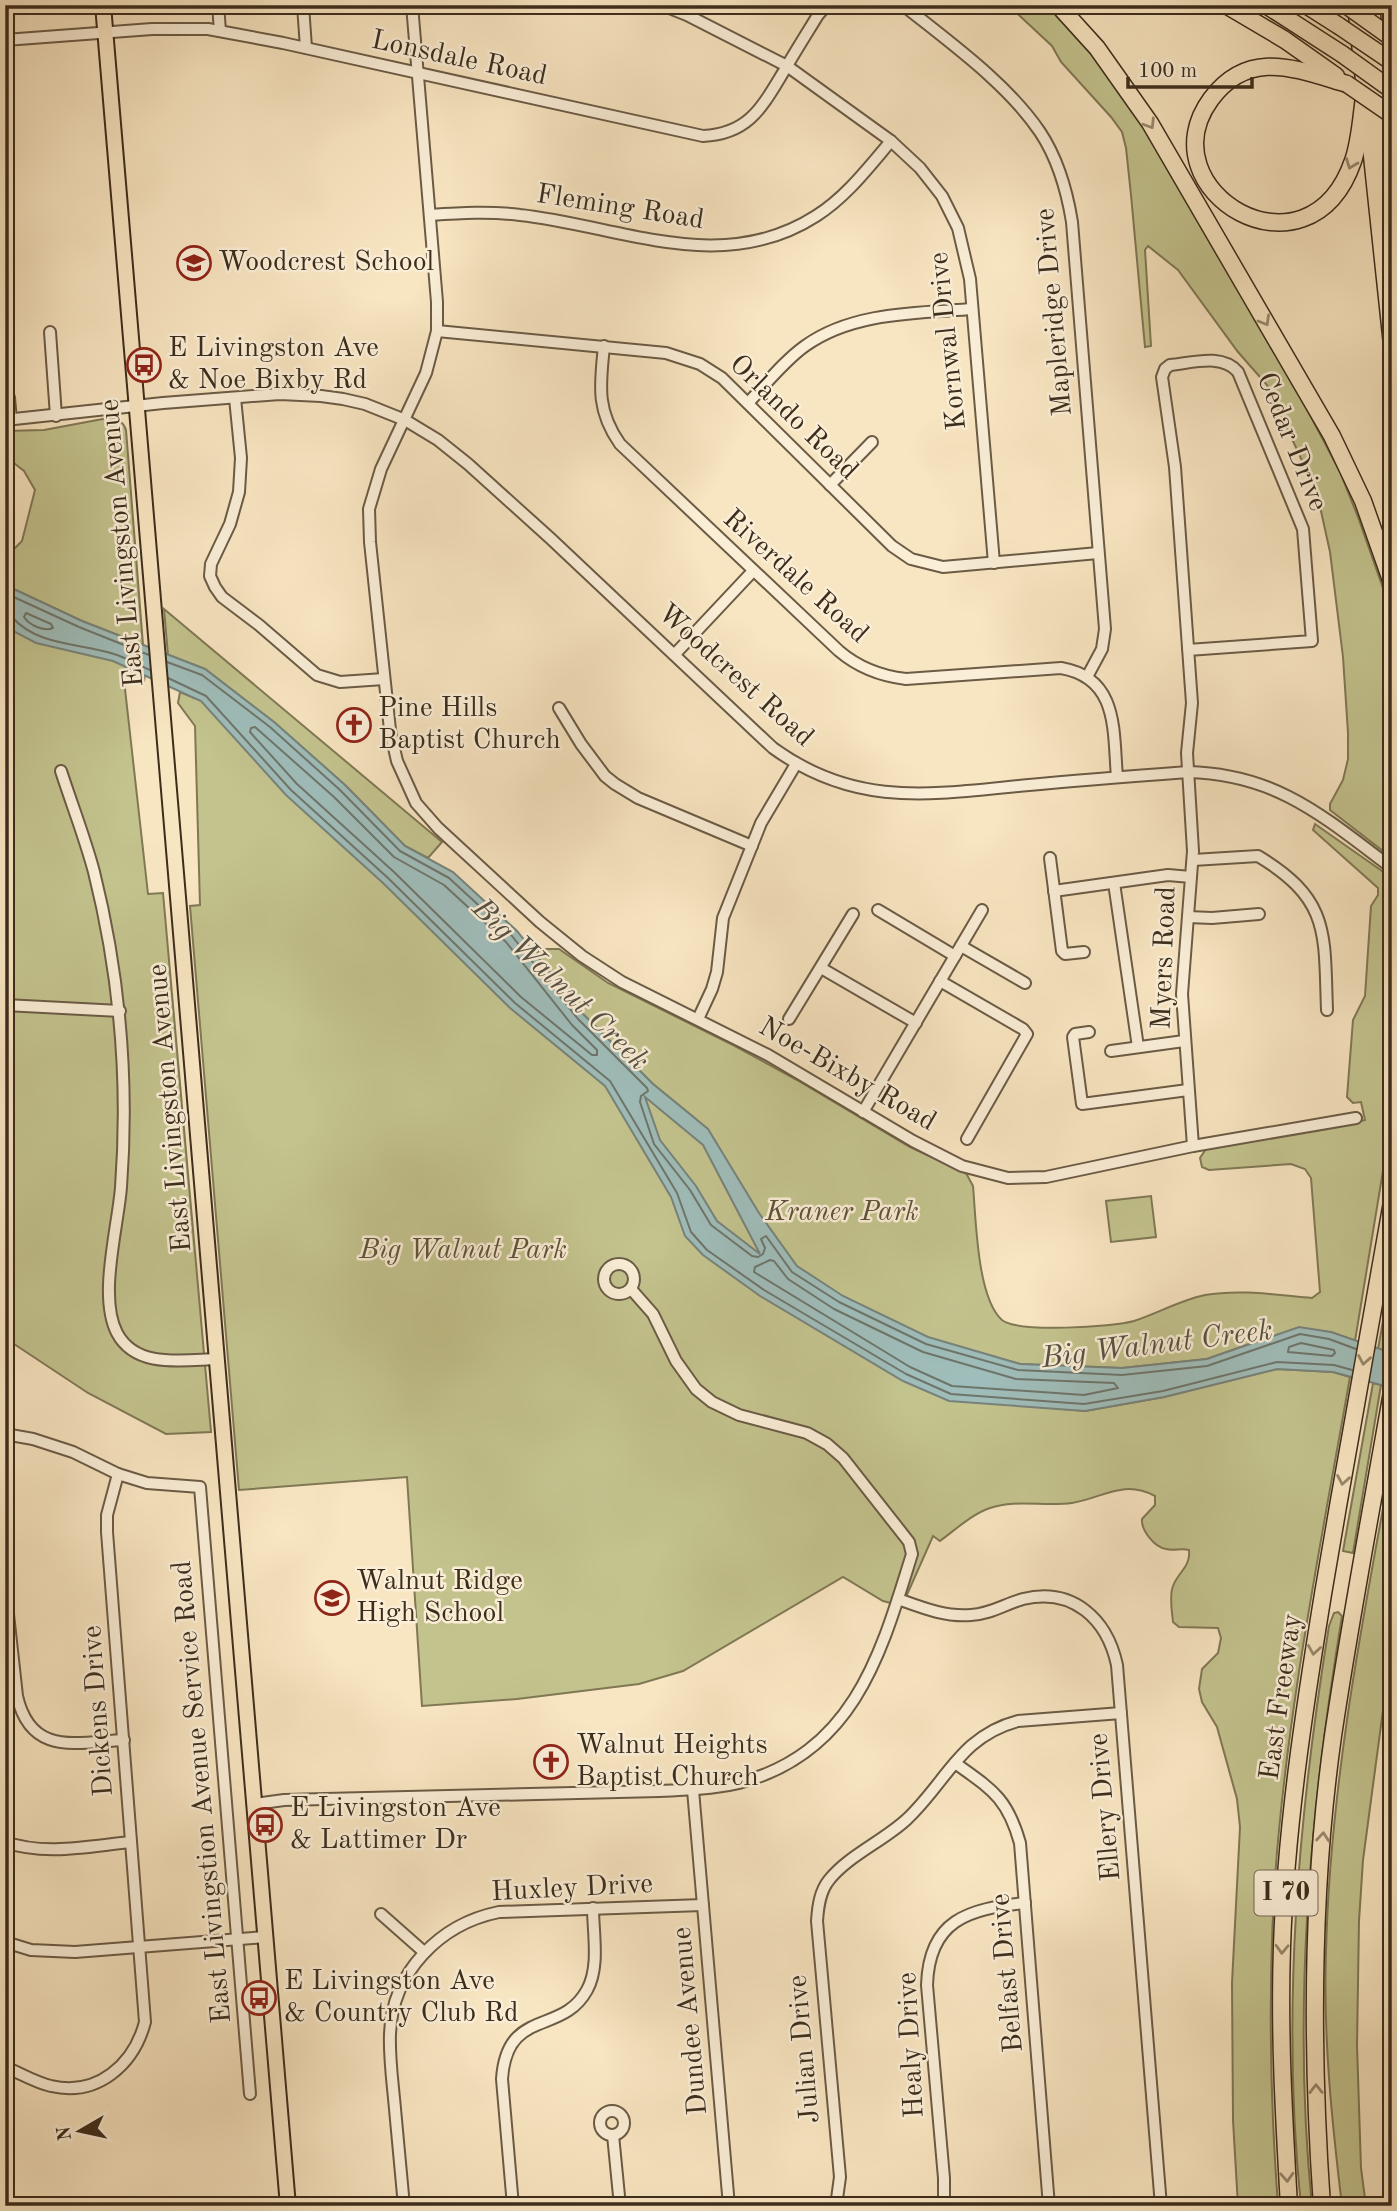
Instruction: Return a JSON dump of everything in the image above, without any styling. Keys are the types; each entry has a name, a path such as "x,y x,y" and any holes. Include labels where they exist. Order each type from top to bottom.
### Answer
{"highway":[{"path":"1058,5 1097,48 1150,123 1325,424 1363,501 1392,583"},
{"path":"1226,5 1285,40 1392,115"},
{"path":"1266,5 1392,90"},
{"path":"1307,5 1392,62"},
{"path":"1346,5 1392,38"},
{"path":"1356,5 1392,345"},
{"path":"1371,5 1392,230"},
{"path":"1347,84 1294,68 1272,66 1245,71 1226,83 1207,105 1197,139 1201,170 1213,191 1232,209 1263,222 1288,221 1314,212 1335,195 1351,166 1364,97"},
{"name":"East Freeway","path":"1289,2206 1281,2042 1282,1944 1290,1845 1309,1682 1392,1202"},
{"name":"East Freeway","path":"1322,2206 1315,2055 1319,1892 1333,1737 1392,1392"}],"main road":[{"name":"East Livingston Avenue","path":"103,5 288,2206"}],"street":[{"path":"218,5 220,31"},
{"path":"303,5 306,48"},
{"name":"Noe-Bixby Road","path":"412,5 437,302 437,331 426,373 381,468 369,509 369,534 392,746 402,776 416,803 438,828 540,922 607,973 768,1055 863,1112 962,1166 1008,1178 1055,1175 1193,1146 1356,1118"},
{"name":"Kornwal Drive","path":"662,5 787,65 891,141 926,175 951,211 966,257 993,563"},
{"path":"787,65 827,5"},
{"name":"Mapleridge Drive","path":"903,5 1003,89 1040,132 1065,186 1072,222 1104,640 1087,677"},
{"name":"Lonsdale Road","path":"5,40 188,28 220,31 703,136 724,134 752,117 762,107 787,65"},
{"name":"Fleming Road","path":"430,215 480,212 522,215 693,246 724,247 779,235 816,216 848,191 891,141"},
{"path":"748,402 799,351 827,334 883,317 972,309"},
{"path":"50,331 56,416"},
{"name":"Orlando Road","path":"437,331 604,346 666,353 689,359 722,378 892,545 911,559 943,567 1098,553"},
{"name":"Riverdale Road","path":"604,346 600,395 605,419 612,434 627,452 839,651 864,668 891,677 921,679 1061,668 1087,677"},
{"path":"5,352 8,384"},
{"name":"Cedar Drive","path":"1188,650 1312,641 1303,529 1238,372 1230,363 1220,360 1170,365 1162,377 1175,467 1188,650 1192,702 1187,736 1188,772"},
{"name":"Woodcrest Road","path":"8,420 280,394 321,396 365,404 405,420 438,440 468,464 773,748 796,764 850,786 905,794 1188,772 1236,776 1275,789 1319,814 1387,864"},
{"path":"8,420 9,398"},
{"path":"235,398 241,458 239,492 230,524 212,558 212,582 222,597 317,675 340,682 384,679"},
{"path":"830,485 872,442"},
{"path":"675,654 753,570"},
{"path":"1087,677 1100,689 1109,706 1117,777"},
{"path":"559,708 581,744 605,776 615,784 638,798 752,846"},
{"path":"698,1019 717,972 723,918 773,801 796,764"},
{"path":"61,771 93,871 115,973 120,1011 124,1067 124,1134 120,1207 109,1282 111,1321 122,1341 142,1356 159,1360 217,1359"},
{"name":"Myers Road","path":"1188,772 1193,825 1182,994 1193,1146"},
{"path":"1192,860 1258,856 1308,898 1315,907 1323,930 1327,1010"},
{"path":"1051,858 1062,951 1065,954 1084,952"},
{"path":"1054,891 1168,875 1191,877"},
{"path":"1114,883 1138,1047"},
{"path":"878,910 1025,983"},
{"path":"863,1112 982,910"},
{"path":"789,1019 853,914"},
{"path":"1188,917 1259,914"},
{"path":"821,968 916,1023"},
{"path":"940,981 1023,1029 1027,1034 967,1139"},
{"path":"5,1005 120,1011"},
{"path":"1090,1032 1075,1034 1073,1037 1082,1104 1188,1090"},
{"path":"1111,1051 1184,1041"},
{"path":"255,1804 284,1800 693,1790 736,1784 761,1776 799,1755 848,1711 870,1675 898,1599 912,1554 909,1542 843,1458 827,1444 807,1433 739,1415 712,1402 696,1389 676,1361 653,1314 631,1289"},
{"path":"5,1434 33,1439 74,1452 118,1474"},
{"name":"East Livingstion Avenue Service Road","path":"118,1474 148,1483 200,1487 250,2094"},
{"name":"Dickens Drive","path":"5,2067 46,2085 70,2088 92,2084 115,2072 138,2045 145,2022 107,1532 107,1515 118,1474"},
{"path":"5,1587 16,1696 21,1713 31,1727 44,1737 66,1744 124,1740"},
{"name":"Ellery Drive","path":"898,1599 940,1614 954,1615 980,1615 1013,1602 1037,1597 1060,1599 1081,1607 1106,1632 1113,1648 1117,1665 1161,2206"},
{"path":"955,1763 973,1742 1002,1726 1018,1721 1121,1713"},
{"name":"Julian Drive","path":"836,2206 840,2193 840,2177 817,1921 818,1905 823,1889 834,1874 906,1819 955,1763"},
{"name":"Belfast Drive","path":"955,1763 986,1786 1009,1810 1020,1843 1049,2206"},
{"name":"Dundee Avenue","path":"693,1790 729,2206"},
{"path":"5,1842 48,1849 131,1842"},
{"name":"Healy Drive","path":"944,2206 944,2178 927,1993 928,1967 943,1933 957,1920 983,1909 1025,1903"},
{"name":"Huxley Drive","path":"404,2206 390,2031 403,1982 424,1952 449,1931 489,1914 518,1910 703,1905"},
{"path":"513,2206 502,2078 505,2059 513,2042 524,2031 540,2022 565,2014 588,1989 594,1964 593,1908"},
{"path":"381,1914 424,1952"},
{"path":"5,1942 51,1953 265,1937"},
{"path":"614,2135 620,2206"},
{"path":"634,2206 679,2203 729,2206"}],"green space":[{"path":"1008,5 1052,5 1124,92 1300,396 1340,472 1384,591 1392,624 1392,858 1330,810 1330,804 1343,780 1348,759 1348,733 1343,657 1330,552 1317,493 1267,385 1238,352 1178,270 1148,246 1145,250 1151,346 1145,347 1126,148 1122,132 1061,62 1052,46"},
{"path":"108,418 120,421 126,430 143,645 82,621 5,585 5,549 15,548 22,541 35,490 24,471 5,456 5,431 44,430"},
{"path":"164,609 442,842 428,858 405,846 345,785 274,722 205,669 168,655"},
{"path":"5,611 145,675 144,681 124,680 148,894 163,893 211,1432 166,1434 88,1393 5,1338"},
{"name":"Big Walnut Park","path":"194,688 651,1116 644,1096 697,1120 653,1084 584,1015 536,955 539,949 559,949 608,983 733,1045 910,1147 966,1173 973,1186 979,1257 987,1294 1002,1320 1011,1324 1045,1328 1087,1327 1134,1321 1196,1297 1218,1293 1258,1293 1312,1298 1320,1292 1311,1178 1305,1169 1291,1164 1209,1170 1202,1167 1200,1158 1206,1149 1365,1120 1361,1102 1353,1103 1347,1097 1353,1020 1365,996 1371,906 1378,895 1378,888 1313,830 1315,824 1392,878 1392,1116 1355,1341 1331,1332 1269,1337 1207,1359 1122,1368 1020,1364 956,1346 1031,1406 1085,1411 1164,1397 1277,1369 1333,1372 1350,1377 1296,1689 1280,1815 1271,1960 1273,2124 1278,2206 1238,2206 1233,2120 1232,1983 1240,1827 1237,1799 1217,1727 1202,1702 1199,1689 1202,1669 1218,1653 1221,1638 1218,1628 1179,1627 1173,1622 1172,1590 1188,1561 1189,1550 1161,1548 1146,1533 1142,1519 1155,1505 1155,1496 1144,1491 1123,1489 1072,1503 1010,1504 990,1508 970,1518 940,1541 933,1536 902,1606 883,1601 843,1577 683,1671 639,1684 517,1699 422,1706 407,1477 239,1490 190,906 200,905 195,726 178,703 180,692 194,698"},
{"path":"1151,1196 1156,1237 1111,1242 1106,1201"},
{"path":"1392,1271 1392,1323 1387,1352 1378,1349"},
{"path":"1373,1383 1381,1385 1353,1553 1343,1551"},
{"path":"1392,1460 1392,1643 1363,1860 1359,1921 1357,2045 1361,2168 1366,2206 1342,2206 1327,2048 1325,1984 1329,1890 1349,1704"},
{"path":"1338,1612 1342,1616 1321,1763 1308,1910 1304,2058 1312,2206 1301,2206 1293,2061 1296,1915 1301,1843 1318,1698 1329,1626 1334,1613"}],"water":[{"name":"Big Walnut Creek","path":"5,585 82,621 205,669 274,722 345,785 405,846 453,872 517,931 584,1015 653,1084 708,1129 759,1213 797,1266 843,1296 928,1337 1020,1364 1122,1368 1207,1359 1299,1327 1331,1332 1392,1353 1392,1388 1333,1372 1277,1369 1164,1397 1085,1411 949,1401 903,1381 760,1296 703,1255 685,1236 671,1197 605,1086 510,1008 383,883 286,795 201,701 113,661 36,643 15,632 5,618","holes":["645,1097 703,1145 760,1254 717,1221 696,1186 660,1140"]}],"place":[{"name":"Woodcrest School","path":"194,263"},
{"name":"E Livingston Ave & Noe Bixby Rd","path":"144,365"},
{"name":"Pine Hills Baptist Church","path":"354,725"},
{"name":"Walnut Ridge High School","path":"332,1598"},
{"name":"Walnut Heights Baptist Church","path":"551,1762"},
{"name":"E Livingston Ave & Lattimer Dr","path":"265,1825"},
{"name":"E Livingston Ave & Country Club Rd","path":"259,1998"}],"park label":[{"name":"Kraner Park","path":"842,1213"}]}
